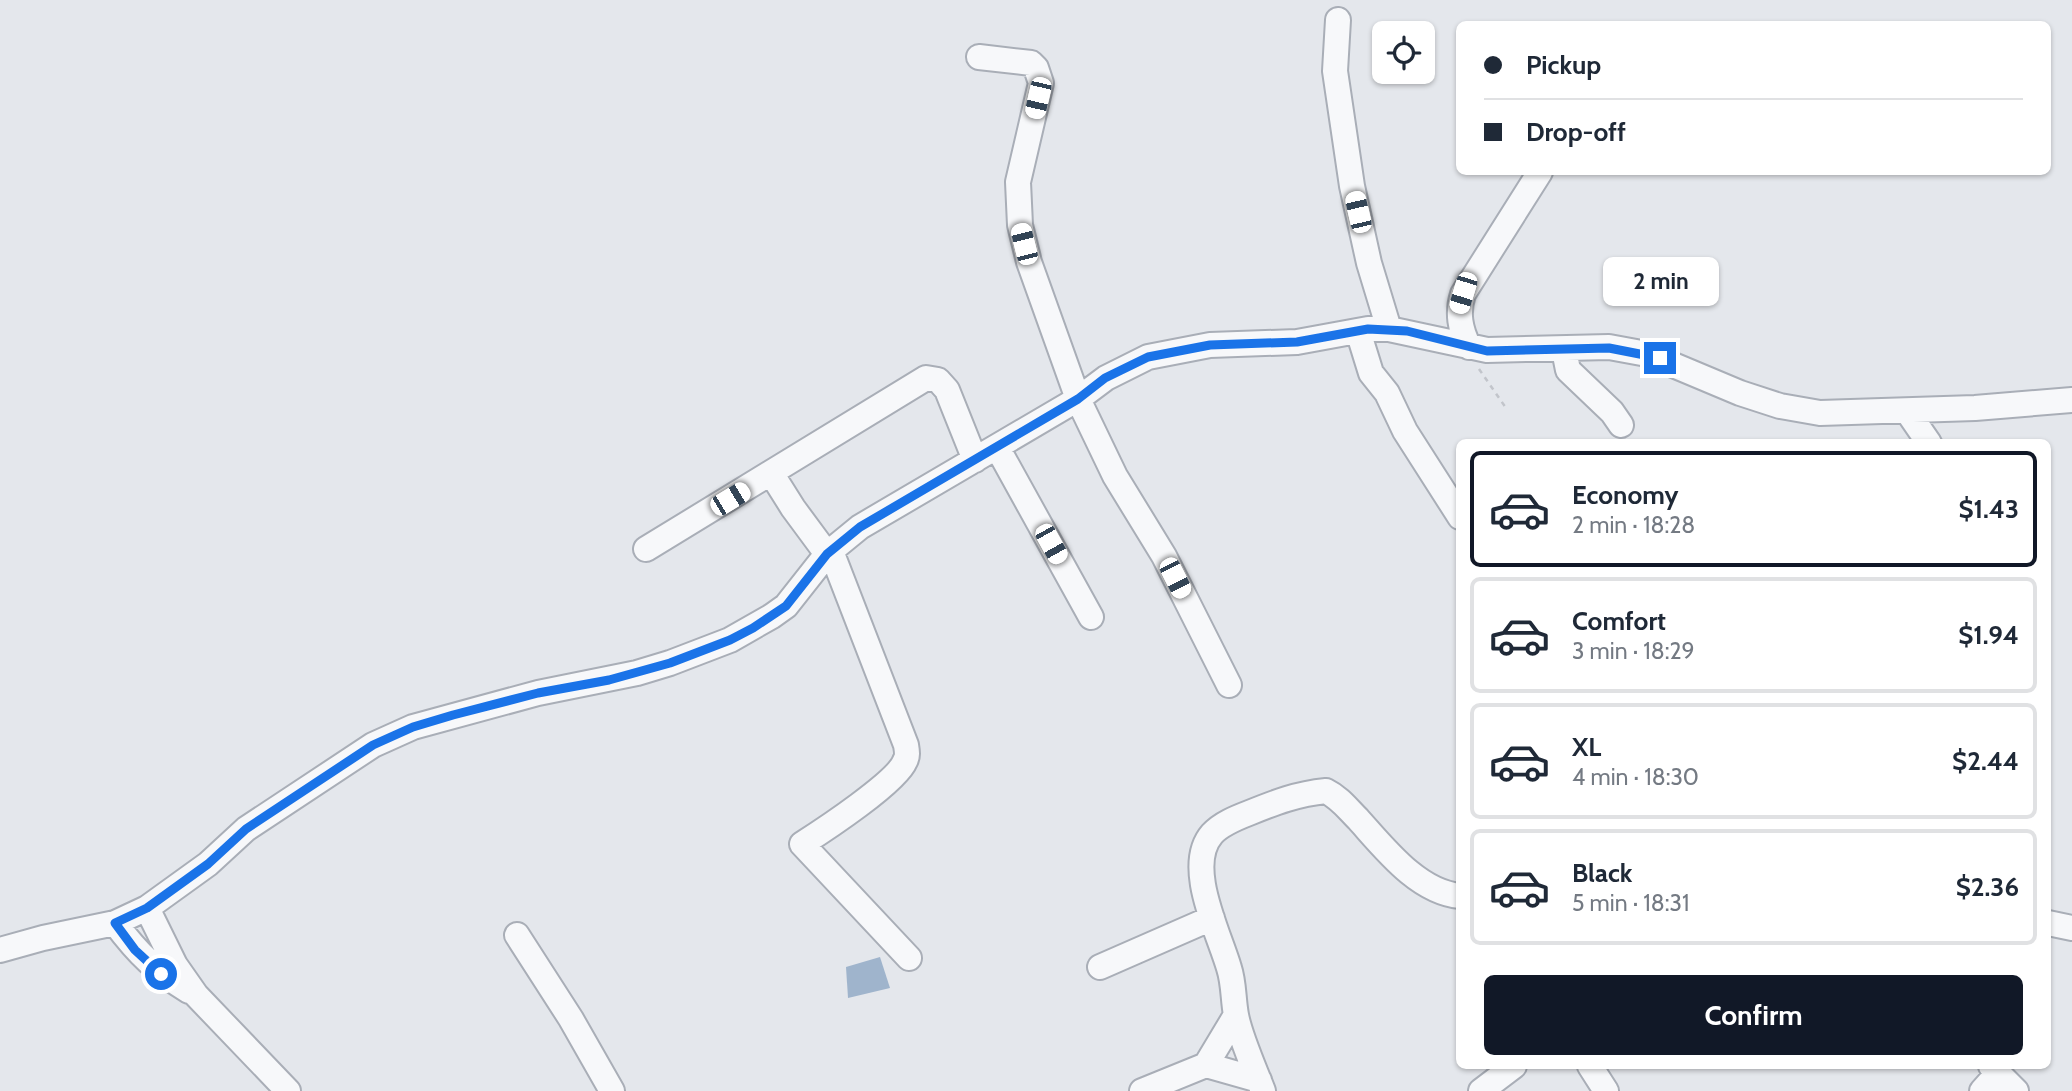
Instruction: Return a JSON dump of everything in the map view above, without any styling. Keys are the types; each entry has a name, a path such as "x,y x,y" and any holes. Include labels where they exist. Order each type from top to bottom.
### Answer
{"street":[{"path":"1338,20 1335,71 1352,186 1369,263 1389,329"},
{"path":"979,57 1031,63 1040,76 1038,98 1018,182 1020,225 1029,262 1050,327 1078,399 1115,476 1164,556 1228,685"},
{"path":"1469,347 1462,334 1460,320 1459,308 1463,293 1538,175"},
{"path":"0,950 115,923 147,908 208,864 246,829 373,745 413,727 538,693 637,673 730,640 786,606 829,552 860,527 1078,399 1105,378 1148,357 1200,347 1297,342 1358,331 1389,329 1487,351 1609,348 1647,354 1780,407 1820,413 2026,405 2072,400"},
{"path":"1358,331 1371,373 1387,393 1405,431 1456,511"},
{"path":"1564,350 1568,370 1612,412 1621,425"},
{"path":"646,550 933,377 943,383 947,390 975,460"},
{"path":"1907,411 1926,439"},
{"path":"997,447 1091,617"},
{"path":"771,473 793,508 829,552 906,745 907,759 897,773 803,844 909,958"},
{"path":"1261,1085 1236,1015 1231,972 1212,918 1202,878 1205,847 1212,835 1227,823 1271,804 1299,794 1326,791 1344,803 1374,837 1417,878 1445,894 1456,895"},
{"path":"147,908 176,965 196,996 288,1091"},
{"path":"1100,967 1212,918"},
{"path":"115,923 135,950 161,974 196,996"},
{"path":"2051,924 2072,928"},
{"path":"517,935 571,1019 612,1091"},
{"path":"1142,1091 1206,1065 1236,1015"},
{"path":"1206,1065 1261,1085"},
{"path":"1481,1091 1510,1069"},
{"path":"1592,1069 1606,1091"},
{"path":"1991,1077 2016,1091"}],"path":[{"path":"1469,347 1478,367 1506,408"}],"water":[{"path":"880,957 890,988 848,998 846,967"}],"route":[{"path":"161,974 135,950 115,923 147,908 208,864 246,829 373,745 413,727 453,715 538,693 637,673 730,640 786,606 827,554 860,527 1078,399 1105,378 1148,357 1210,345 1297,342 1368,329 1389,329 1487,351 1609,348 1660,358"}]}
